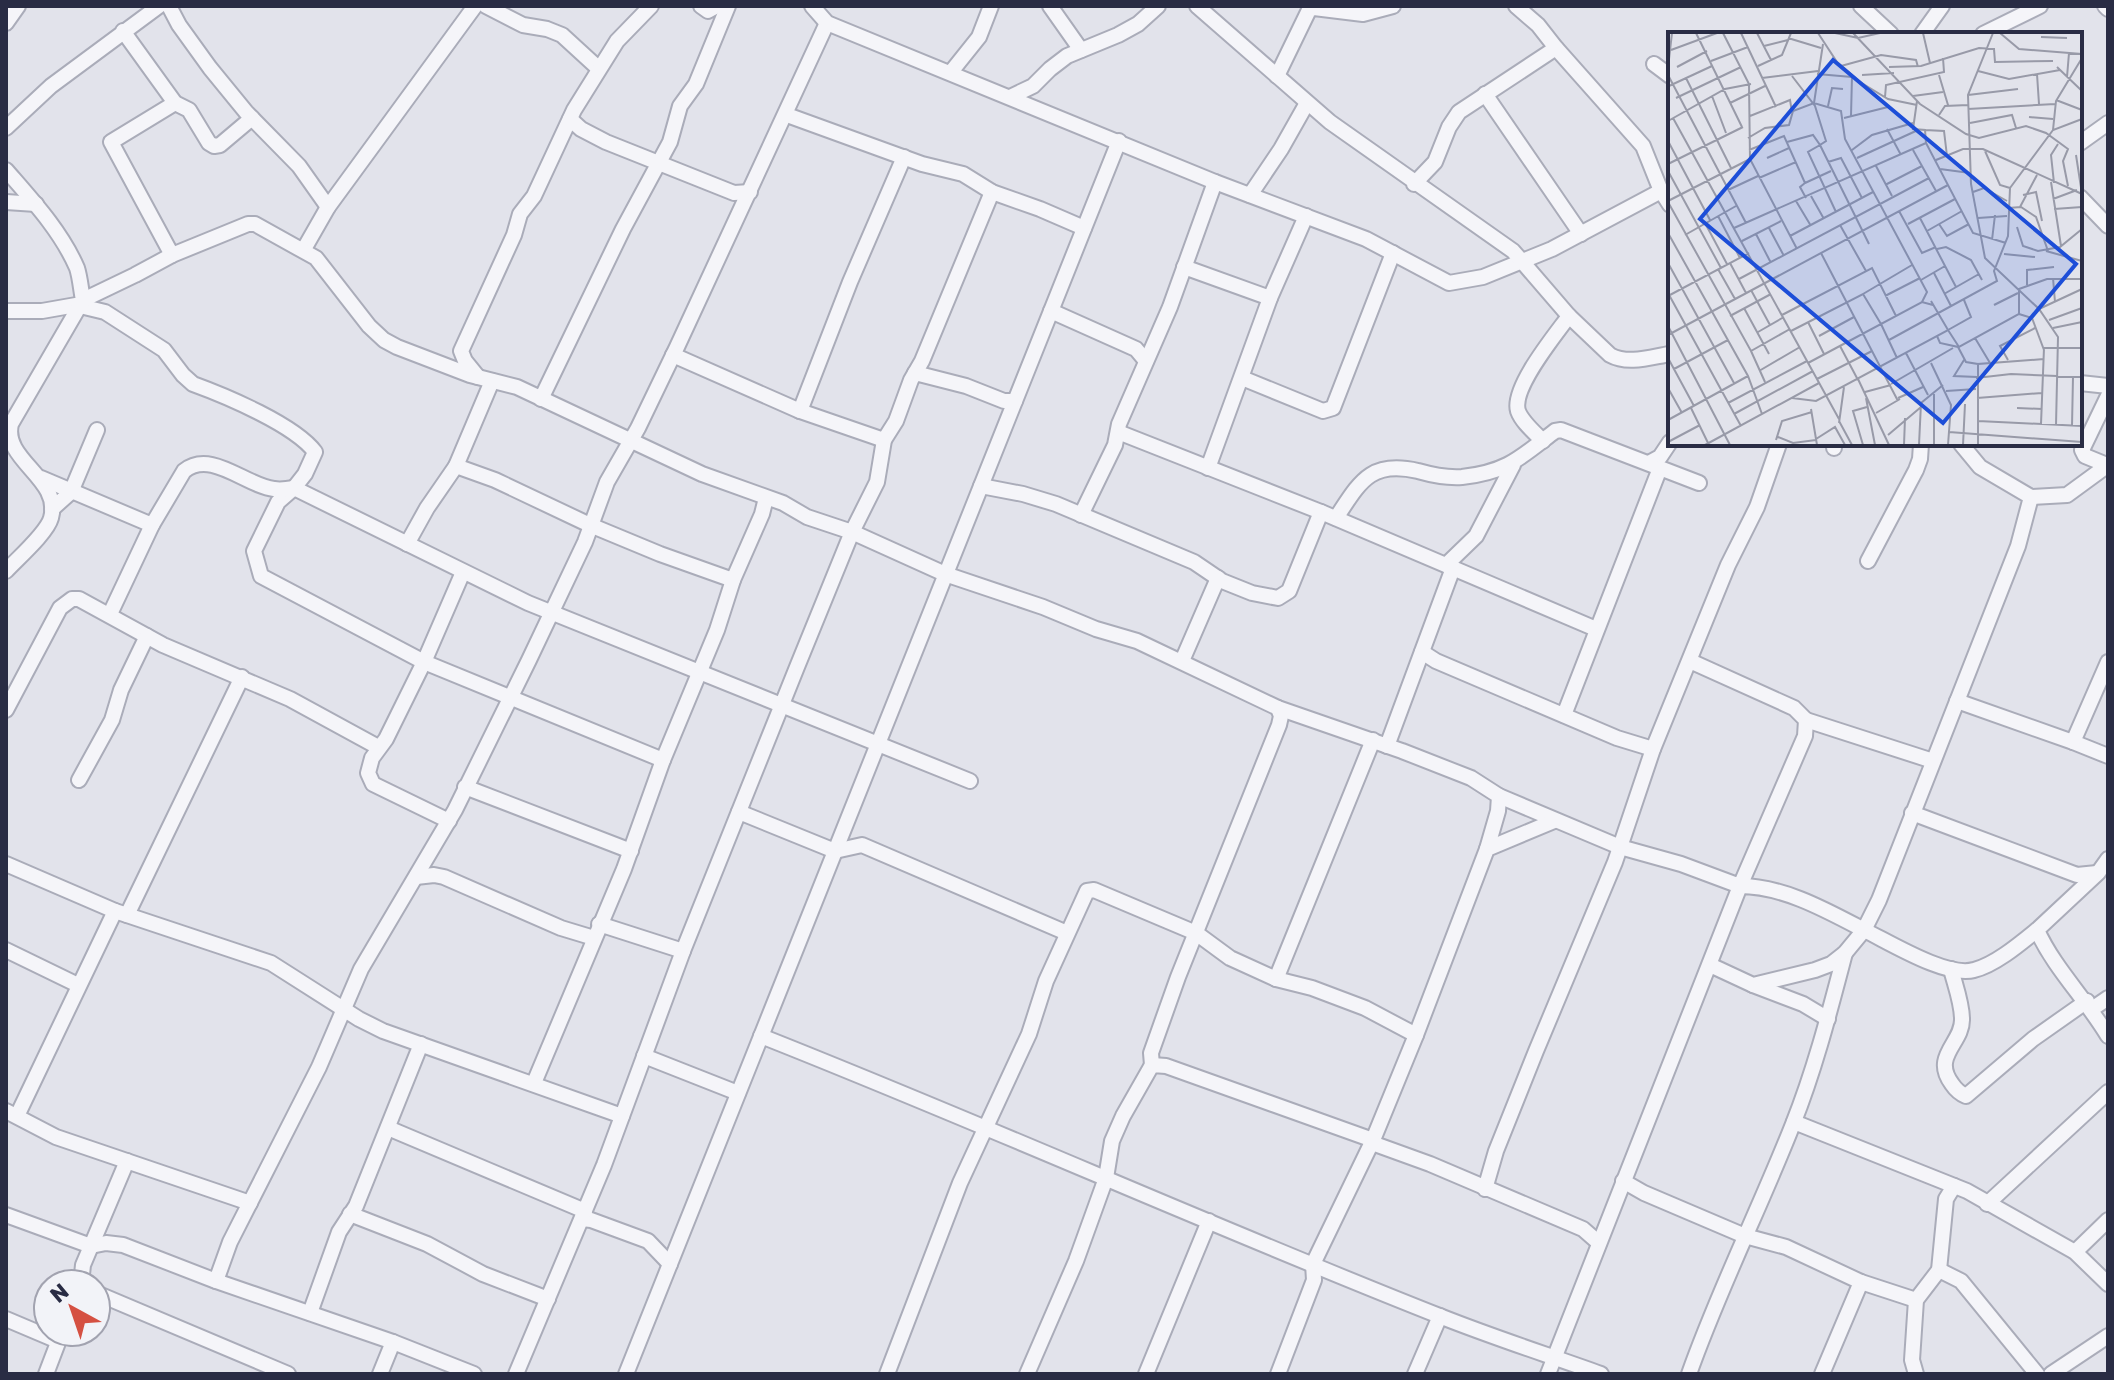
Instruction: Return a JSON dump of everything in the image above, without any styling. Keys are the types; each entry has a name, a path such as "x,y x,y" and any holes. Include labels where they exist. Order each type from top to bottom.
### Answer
{"street":[{"path":"6,23 18,6"},
{"path":"6,128 51,86 159,6"},
{"path":"169,6 210,68 252,118 299,166 328,207"},
{"path":"304,249 328,207 475,6"},
{"path":"486,6 523,25 562,35 598,68"},
{"path":"438,363 450,360 461,351 514,235 520,214 534,196 598,68 617,41 651,6"},
{"path":"701,6 708,11 717,6"},
{"path":"541,399 623,229 660,162 673,133 680,106 704,68 728,6"},
{"path":"812,6 827,23 1215,182 1366,239 1449,283 1483,277 1522,261 1581,234 1661,191"},
{"path":"951,72 979,37 991,6"},
{"path":"1050,6 1081,50"},
{"path":"1010,97 1033,86 1050,69 1081,50 1138,24 1158,6"},
{"path":"1197,6 1307,103 1414,184 1498,239 1522,261 1569,316 1618,360 1668,354"},
{"path":"1277,76 1309,10 1363,14 1393,6"},
{"path":"1516,6 1538,25 1643,146 1668,202"},
{"path":"1529,6 1538,25"},
{"path":"1861,6 1889,32"},
{"path":"1923,32 1942,6"},
{"path":"1987,32 2040,6"},
{"path":"216,1281 230,1242 319,1067 361,969 449,821 509,699 585,542 607,482 673,355 787,115 827,23"},
{"path":"123,31 175,103 189,110 209,143 220,145 252,118"},
{"path":"1414,184 1435,162 1453,118 1556,48"},
{"path":"1654,64 1668,74"},
{"path":"1033,86 1037,109"},
{"path":"1485,94 1581,234"},
{"path":"172,255 111,142 175,103"},
{"path":"1250,195 1267,173 1307,103"},
{"path":"787,115 904,157 963,174 992,192 1084,228"},
{"path":"570,119 581,129 606,142 734,193 750,192"},
{"path":"2082,142 2108,123"},
{"path":"626,1374 879,744 1010,405 1119,141"},
{"path":"800,411 850,282 904,157"},
{"path":"6,170 61,239 78,271 81,303 11,424 8,435 18,453 41,478 152,525"},
{"path":"1081,515 1115,445 1215,182"},
{"path":"516,1374 583,1215 683,951 852,532 877,482 884,440 896,421 992,192"},
{"path":"734,193 743,207"},
{"path":"2082,199 2108,226"},
{"path":"6,202 36,204"},
{"path":"1208,468 1270,298 1306,216"},
{"path":"6,311 42,311 81,303 172,255 248,224 264,227 304,249 324,265 379,336 397,347 485,379 517,387 702,474 783,503 807,517 852,532 945,574 1137,641 1278,708 1471,778 1499,796 1554,821 1620,847 1681,864 1740,886 1770,889 1820,908 1951,969 1973,971 2014,949 2037,930 2079,883 2098,873 2108,859"},
{"path":"1242,378 1323,411 1333,408 1393,253"},
{"path":"1184,267 1270,298"},
{"path":"100,292 105,312"},
{"path":"81,303 105,312 157,344 193,384 289,428 315,452 305,474 278,502 254,551 261,576 424,662 663,760"},
{"path":"1051,311 1136,349 1146,361"},
{"path":"1543,441 1517,406 1542,352 1569,316"},
{"path":"1136,349 1153,345"},
{"path":"461,351 465,361 485,379"},
{"path":"673,355 800,411 884,440"},
{"path":"915,373 966,386 1010,405"},
{"path":"407,544 456,466 485,379"},
{"path":"2082,383 2108,386"},
{"path":"2108,396 2082,450 2085,456 2108,465"},
{"path":"52,509 71,492 97,430"},
{"path":"1276,979 1422,652 1449,566 1476,536 1513,465 1555,431 1570,431 1699,483"},
{"path":"1118,432 1336,518 1596,629"},
{"path":"1564,715 1655,466 1668,445"},
{"path":"1485,1189 1496,1151 1620,847 1653,749 1728,565 1757,507 1778,446"},
{"path":"1868,561 1916,470 1921,446"},
{"path":"1963,446 1980,467 2031,497 2067,495 2108,465"},
{"path":"110,614 152,525 184,471 198,464 215,465 274,489 294,488 528,603 970,781"},
{"path":"1336,518 1368,475 1382,469 1394,467 1460,477 1513,465"},
{"path":"456,466 495,480 660,554 733,580"},
{"path":"6,571 46,528 51,518 52,509 41,478"},
{"path":"981,486 1036,497 1194,562 1218,578 1252,593 1278,598 1284,596 1307,552 1321,512"},
{"path":"1753,985 1831,964 1864,930 1879,900 2018,546 2031,497"},
{"path":"534,1083 631,851 663,760 766,498"},
{"path":"449,821 373,784 369,766 378,747 386,739 424,662 463,572"},
{"path":"1182,661 1218,578"},
{"path":"6,710 54,619 66,603 79,599 147,636 290,699 378,747"},
{"path":"79,780 112,720 121,690 147,636"},
{"path":"1422,652 1436,661 1617,738 1653,749"},
{"path":"1690,661 1794,708 1806,720 1933,761"},
{"path":"2073,742 2108,662"},
{"path":"242,677 121,913 78,985 12,1114 56,1137 250,1203"},
{"path":"1957,701 2108,756"},
{"path":"1278,708 1281,716 1279,725 1178,977 1151,1053 1159,1066 1372,1142 1583,1229 1599,1243"},
{"path":"1548,1374 1740,886 1805,736 1806,720"},
{"path":"465,787 631,851"},
{"path":"1278,1374 1314,1280 1313,1264 1372,1142 1416,1035 1487,849 1499,796"},
{"path":"739,812 835,851 862,845 1067,933"},
{"path":"1912,813 2079,883"},
{"path":"1487,849 1554,821"},
{"path":"426,861 434,875"},
{"path":"6,864 121,913 271,963 343,1010 383,1031 622,1116"},
{"path":"416,877 434,875 468,886 561,928 596,931 683,951"},
{"path":"887,1374 960,1183 1029,1034 1046,981 1083,895 1094,890 1196,933 1230,958 1276,979 1312,988 1365,1008 1416,1035"},
{"path":"2037,930 2046,949 2089,1005 2108,1036"},
{"path":"2014,949 2046,949"},
{"path":"6,950 78,985"},
{"path":"1689,1374 1794,1122 1828,1019 1845,953"},
{"path":"1710,965 1803,1004 1828,1019"},
{"path":"1951,969 1962,1028 1952,1044 1945,1068 1956,1090 1966,1096 2033,1039 2089,1005 2108,998"},
{"path":"761,1036 1440,1316 1601,1374"},
{"path":"310,1313 339,1232 356,1206 421,1044"},
{"path":"644,1056 738,1093"},
{"path":"1027,1374 1076,1261 1106,1178 1112,1141 1123,1116 1159,1066"},
{"path":"1987,1204 2108,1092"},
{"path":"1794,1122 1954,1186 2075,1252 2108,1284"},
{"path":"388,1128 591,1220 648,1241 670,1264"},
{"path":"83,1268 127,1161"},
{"path":"1623,1181 1745,1236 1797,1252 1861,1282 1916,1300"},
{"path":"1916,1374 1912,1360 1916,1300 1939,1270 1946,1199 1954,1186"},
{"path":"1617,1197 1644,1193"},
{"path":"350,1214 427,1244 483,1274 548,1299"},
{"path":"6,1215 91,1246 106,1243 123,1245 474,1374"},
{"path":"1583,1229 1609,1215"},
{"path":"2075,1252 2108,1220"},
{"path":"1146,1374 1209,1221"},
{"path":"1939,1270 1961,1281 2037,1374"},
{"path":"1822,1374 1861,1282"},
{"path":"112,1300 288,1374"},
{"path":"1415,1374 1440,1316"},
{"path":"6,1319 32,1327"},
{"path":"2051,1374 2108,1336"},
{"path":"380,1374 393,1342"},
{"path":"46,1374 56,1348"}]}
